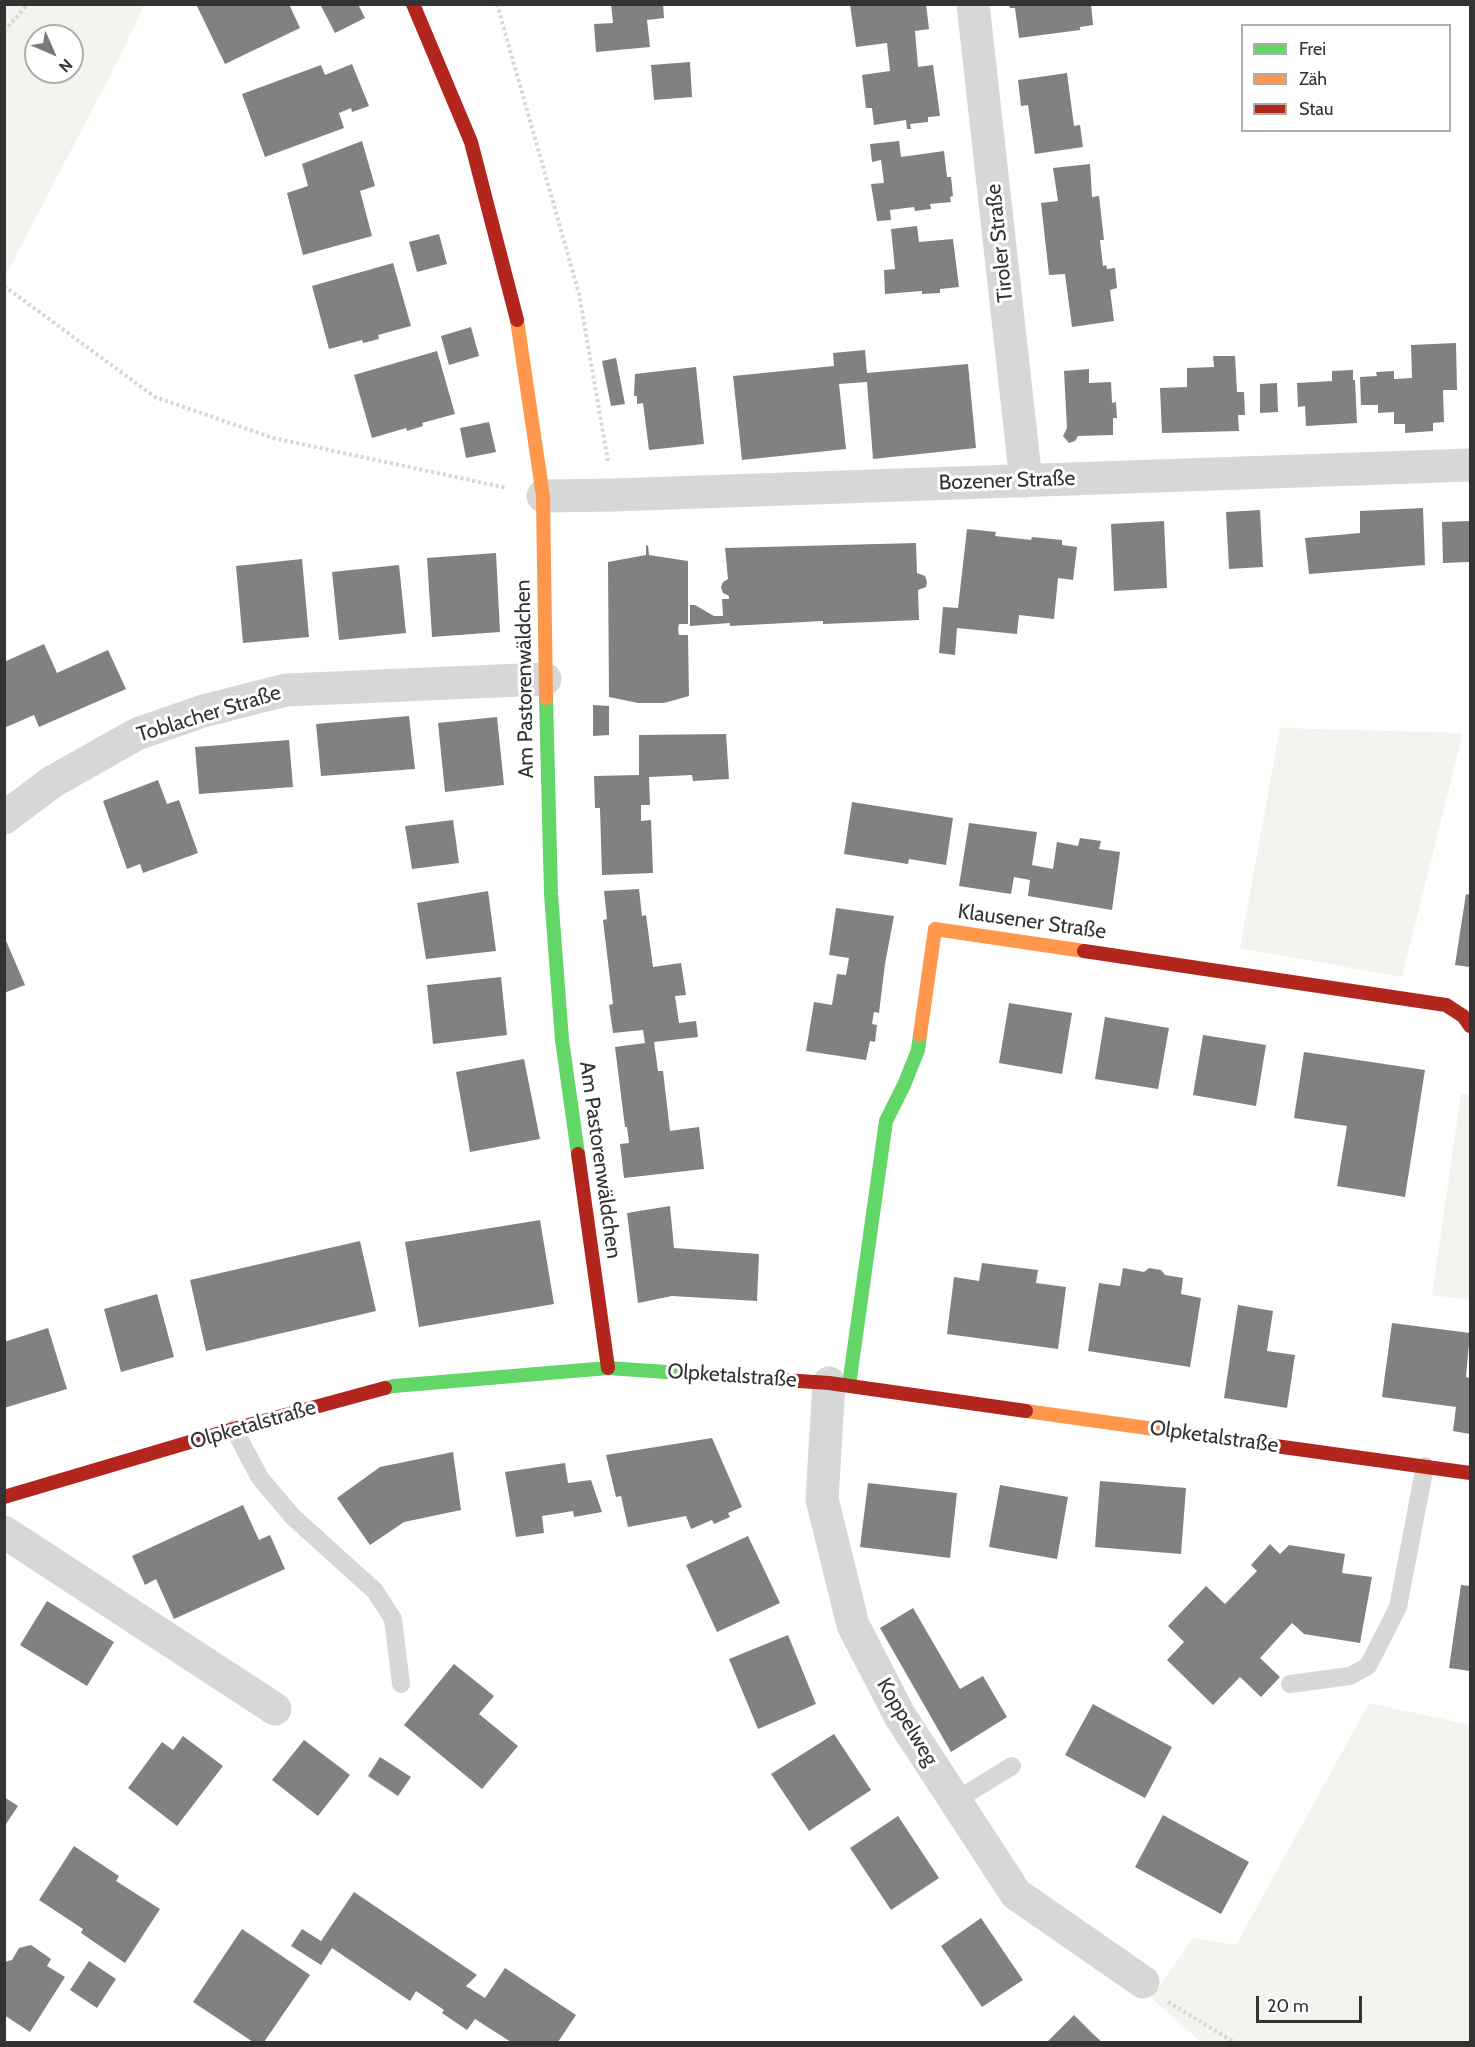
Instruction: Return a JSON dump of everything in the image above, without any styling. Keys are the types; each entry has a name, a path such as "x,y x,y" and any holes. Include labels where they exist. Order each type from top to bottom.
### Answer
{"street":[{"name":"Am Pastorenwäldchen","path":"413,4 471,142 517,319 543,496 551,894 562,1040 608,1368"},
{"name":"Tiroler Straße","path":"973,4 1026,481"},
{"name":"Bozener Straße","path":"543,496 1470,465"},
{"name":"Toblacher Straße","path":"4,818 52,782 137,734 203,711 286,690 545,679"},
{"name":"Klausener Straße","path":"839,1384 886,1121 918,1050 935,929 1446,1005 1463,1016 1470,1026"},
{"name":"Olpketalstraße","path":"4,1497 234,1429 394,1386 608,1368 839,1384 1470,1473"},
{"name":"Koppelweg","path":"839,1384 822,1499 853,1625 900,1716 1016,1894 1143,1982"},
{"path":"4,1532 274,1709"}],"lane":[{"path":"234,1429 260,1478 293,1517 375,1591 393,1620 400,1684"},
{"path":"1290,1684 1350,1676 1368,1666 1398,1607 1425,1466"},
{"path":"955,1801 1012,1766"}],"path":[{"path":"4,32 28,4"},
{"path":"497,4 579,294 614,495"},
{"path":"4,286 155,397 273,438 543,496"},
{"path":"1143,1982 1160,1997 1234,2043"}],"shaded area":[{"path":"5,4 144,5 119,58 5,277"},
{"path":"1280,728 1463,733 1402,977 1240,948"},
{"path":"1461,1094 1470,1095 1470,1300 1432,1295"},
{"path":"1369,1703 1470,1725 1470,2042 1201,2042 1151,1998 1193,1938 1236,1945"}],"building":[{"path":"196,4 289,4 300,28 225,64"},
{"path":"320,4 358,4 365,18 335,33"},
{"path":"611,4 663,4 664,18 647,20 650,47 596,52 594,24 613,23"},
{"path":"850,4 926,4 929,29 915,31 918,67 933,65 940,116 928,117 928,122 910,124 911,129 907,129 906,120 874,125 872,108 866,108 862,75 890,71 887,43 856,47"},
{"path":"1009,4 1091,4 1093,25 1080,27 1080,30 1019,38 1015,8 1010,8"},
{"path":"690,62 692,97 654,100 651,65"},
{"path":"352,64 369,106 352,112 351,108 339,113 344,128 265,157 242,94 321,65 325,75"},
{"path":"1067,73 1074,126 1080,125 1083,147 1035,154 1028,105 1021,106 1018,80"},
{"path":"362,141 375,186 360,191 372,236 303,255 287,193 308,186 302,164"},
{"path":"899,141 901,157 944,151 947,177 951,177 953,196 950,197 951,202 930,204 931,209 915,211 914,207 890,210 891,220 877,221 871,184 884,183 881,160 872,162 870,144"},
{"path":"1090,164 1092,197 1099,196 1104,240 1100,240 1103,266 1106,265 1107,269 1115,268 1117,288 1110,290 1114,321 1072,327 1065,274 1049,275 1041,203 1058,201 1053,168"},
{"path":"917,226 919,242 953,239 959,287 940,289 940,293 922,294 922,291 885,294 884,270 895,269 891,229"},
{"path":"439,234 447,264 417,272 409,242"},
{"path":"393,263 411,326 378,335 379,339 363,343 362,340 329,349 312,286"},
{"path":"471,327 479,356 449,365 441,336"},
{"path":"1456,343 1457,390 1443,390 1444,422 1433,423 1433,431 1405,433 1405,424 1394,424 1394,412 1378,413 1378,405 1361,405 1360,377 1377,376 1376,372 1394,371 1394,379 1412,378 1411,345"},
{"path":"865,350 867,373 968,364 976,448 873,459 867,382 839,384 846,449 742,460 733,376 834,366 833,353"},
{"path":"437,351 455,414 422,423 423,426 407,431 406,428 372,438 354,375"},
{"path":"1213,356 1235,356 1237,392 1244,392 1245,415 1238,415 1239,431 1162,433 1160,388 1187,387 1187,368 1214,367"},
{"path":"616,358 625,404 611,406 602,361"},
{"path":"696,367 704,444 649,450 643,403 637,404 637,396 634,396 635,374"},
{"path":"1089,369 1089,383 1111,382 1112,403 1116,402 1117,418 1113,418 1113,435 1078,436 1075,441 1069,443 1063,436 1067,428 1064,371"},
{"path":"1353,370 1357,423 1306,426 1305,406 1298,407 1297,383 1332,381 1332,371"},
{"path":"1277,383 1278,412 1260,413 1260,384"},
{"path":"489,422 496,452 466,458 460,428"},
{"path":"1423,508 1425,565 1309,574 1305,538 1360,533 1360,511"},
{"path":"1260,510 1263,567 1229,569 1226,512"},
{"path":"1164,521 1167,588 1114,591 1111,524"},
{"path":"1470,521 1470,562 1443,563 1442,522"},
{"path":"967,529 996,532 995,536 1031,540 1032,537 1062,540 1062,545 1077,547 1073,580 1058,578 1054,619 1019,615 1017,634 957,628 955,655 939,653 943,607 958,608"},
{"path":"916,543 917,573 925,576 927,582 926,587 918,590 919,620 823,624 823,621 730,626 730,623 690,626 690,605 695,605 714,616 723,616 722,599 729,599 721,587 728,579 725,548"},
{"path":"648,545 649,555 688,561 688,624 679,624 678,629 679,635 688,635 689,696 664,703 638,703 609,697 608,562 646,555"},
{"path":"496,553 500,632 432,637 427,558"},
{"path":"302,559 309,637 243,643 236,566"},
{"path":"399,565 406,633 339,640 332,572"},
{"path":"44,644 57,673 108,650 126,689 39,727 34,715 4,728 4,662"},
{"path":"593,705 609,706 609,735 593,736"},
{"path":"409,716 415,769 321,776 316,724"},
{"path":"497,717 504,785 445,792 438,723"},
{"path":"726,734 729,779 693,781 692,775 649,777 650,805 641,805 641,821 651,820 653,873 602,875 600,808 595,808 594,776 639,775 639,735"},
{"path":"289,740 293,787 199,794 195,747"},
{"path":"158,780 167,804 179,800 198,853 143,873 140,864 127,869 103,801"},
{"path":"852,802 953,818 946,865 909,859 908,864 844,854"},
{"path":"453,820 459,863 412,869 405,826"},
{"path":"969,823 1037,832 1032,865 1053,869 1057,842 1078,846 1080,838 1101,841 1099,849 1120,852 1112,910 1028,896 1030,880 1014,877 1011,894 959,886"},
{"path":"639,889 642,916 646,915 653,967 681,963 686,995 675,996 679,1023 696,1021 698,1037 654,1042 658,1071 663,1071 670,1131 699,1127 704,1169 624,1178 620,1144 629,1143 615,1047 645,1043 643,1030 613,1033 609,1005 613,1004 603,920 607,919 604,891"},
{"path":"488,891 496,951 426,959 417,903"},
{"path":"1466,894 1470,895 1470,967 1455,965"},
{"path":"836,908 894,916 879,1013 874,1012 872,1024 877,1025 875,1042 870,1041 866,1060 806,1051 814,1002 832,1005 837,974 846,975 849,958 829,955"},
{"path":"4,936 25,985 4,993"},
{"path":"501,977 507,1035 433,1044 427,985"},
{"path":"1009,1003 1072,1013 1062,1074 999,1063"},
{"path":"1105,1017 1169,1028 1158,1089 1095,1079"},
{"path":"1203,1035 1266,1045 1256,1106 1193,1095"},
{"path":"1304,1052 1425,1070 1405,1197 1337,1186 1347,1126 1294,1118"},
{"path":"524,1059 540,1139 470,1152 456,1072"},
{"path":"670,1206 674,1248 759,1254 757,1301 672,1296 638,1303 627,1213"},
{"path":"540,1220 554,1304 419,1327 405,1242"},
{"path":"360,1241 376,1311 206,1351 190,1280"},
{"path":"982,1263 1038,1270 1036,1283 1066,1287 1058,1349 947,1334 954,1277 979,1281"},
{"path":"1123,1268 1144,1272 1149,1268 1161,1270 1165,1275 1183,1278 1181,1294 1201,1298 1190,1367 1088,1351 1099,1283 1120,1286"},
{"path":"157,1294 174,1357 121,1372 104,1309"},
{"path":"1238,1305 1273,1311 1267,1351 1295,1355 1287,1408 1224,1398"},
{"path":"1392,1323 1470,1333 1466,1377 1470,1378 1470,1434 1453,1431 1456,1407 1382,1397"},
{"path":"48,1328 67,1389 4,1408 4,1342"},
{"path":"712,1438 742,1507 728,1513 730,1517 714,1524 712,1520 691,1529 686,1516 628,1527 621,1496 616,1497 606,1455"},
{"path":"453,1452 461,1510 404,1522 370,1545 337,1498 380,1467"},
{"path":"565,1463 568,1483 591,1480 602,1512 574,1517 573,1511 542,1516 544,1533 516,1537 505,1472"},
{"path":"1100,1481 1186,1488 1181,1554 1095,1547"},
{"path":"868,1483 957,1493 950,1558 860,1547"},
{"path":"1000,1485 1068,1497 1057,1559 989,1547"},
{"path":"243,1505 259,1540 270,1535 285,1569 174,1619 156,1579 145,1585 132,1556"},
{"path":"748,1536 780,1603 717,1632 686,1565"},
{"path":"1270,1544 1280,1554 1289,1545 1345,1554 1342,1573 1372,1577 1360,1643 1304,1634 1292,1623 1260,1658 1280,1677 1261,1697 1240,1677 1213,1705 1167,1660 1184,1642 1168,1626 1206,1586 1225,1604 1257,1571 1251,1565"},
{"path":"1461,1585 1470,1586 1470,1671 1449,1668"},
{"path":"47,1601 114,1642 87,1686 20,1645"},
{"path":"913,1608 960,1689 983,1676 1007,1717 951,1752 880,1628"},
{"path":"788,1635 816,1704 758,1729 729,1659"},
{"path":"454,1664 494,1696 479,1714 518,1746 482,1789 404,1725"},
{"path":"1093,1704 1172,1747 1145,1798 1065,1755"},
{"path":"834,1734 871,1790 809,1831 771,1774"},
{"path":"183,1736 223,1766 177,1826 128,1788 162,1742 173,1750"},
{"path":"304,1740 350,1775 318,1816 272,1780"},
{"path":"380,1757 411,1777 398,1796 368,1776"},
{"path":"4,1797 18,1806 4,1827"},
{"path":"1163,1815 1249,1862 1221,1914 1135,1867"},
{"path":"898,1816 939,1878 891,1910 850,1848"},
{"path":"74,1846 119,1876 116,1881 160,1909 125,1963 81,1933 83,1929 39,1900"},
{"path":"354,1892 477,1975 466,1986 485,1998 505,1968 576,2015 558,2042 511,2042 475,2019 467,2030 442,2013 444,2010 416,1991 410,2001 332,1948 321,1965 291,1946 302,1929 321,1941"},
{"path":"981,1918 1023,1980 982,2007 941,1946"},
{"path":"242,1929 310,1975 264,2042 253,2042 193,2002"},
{"path":"31,1945 51,1959 47,1966 65,1977 30,2032 4,2015 4,1962 12,1960 19,1948"},
{"path":"89,1961 116,1979 97,2008 70,1990"},
{"path":"1074,2015 1094,2035 1102,2042 1047,2042"}],"traffic: fast":[{"path":"546,698 551,894 562,1040 578,1154"},
{"path":"849,1385 886,1121 918,1050 920,1035"},
{"path":"385,1388 608,1368 725,1376"}],"traffic: slow":[{"path":"517,320 543,496 546,698"},
{"path":"920,1035 935,929 1084,951"},
{"path":"1026,1411 1261,1444"}],"traffic: jam":[{"path":"413,4 471,142 517,320"},
{"path":"1084,951 1446,1005 1463,1016 1470,1026"},
{"path":"578,1154 608,1368"},
{"path":"725,1376 829,1383 1026,1411"},
{"path":"4,1497 234,1429 385,1388"},
{"path":"1261,1444 1470,1473"}]}
